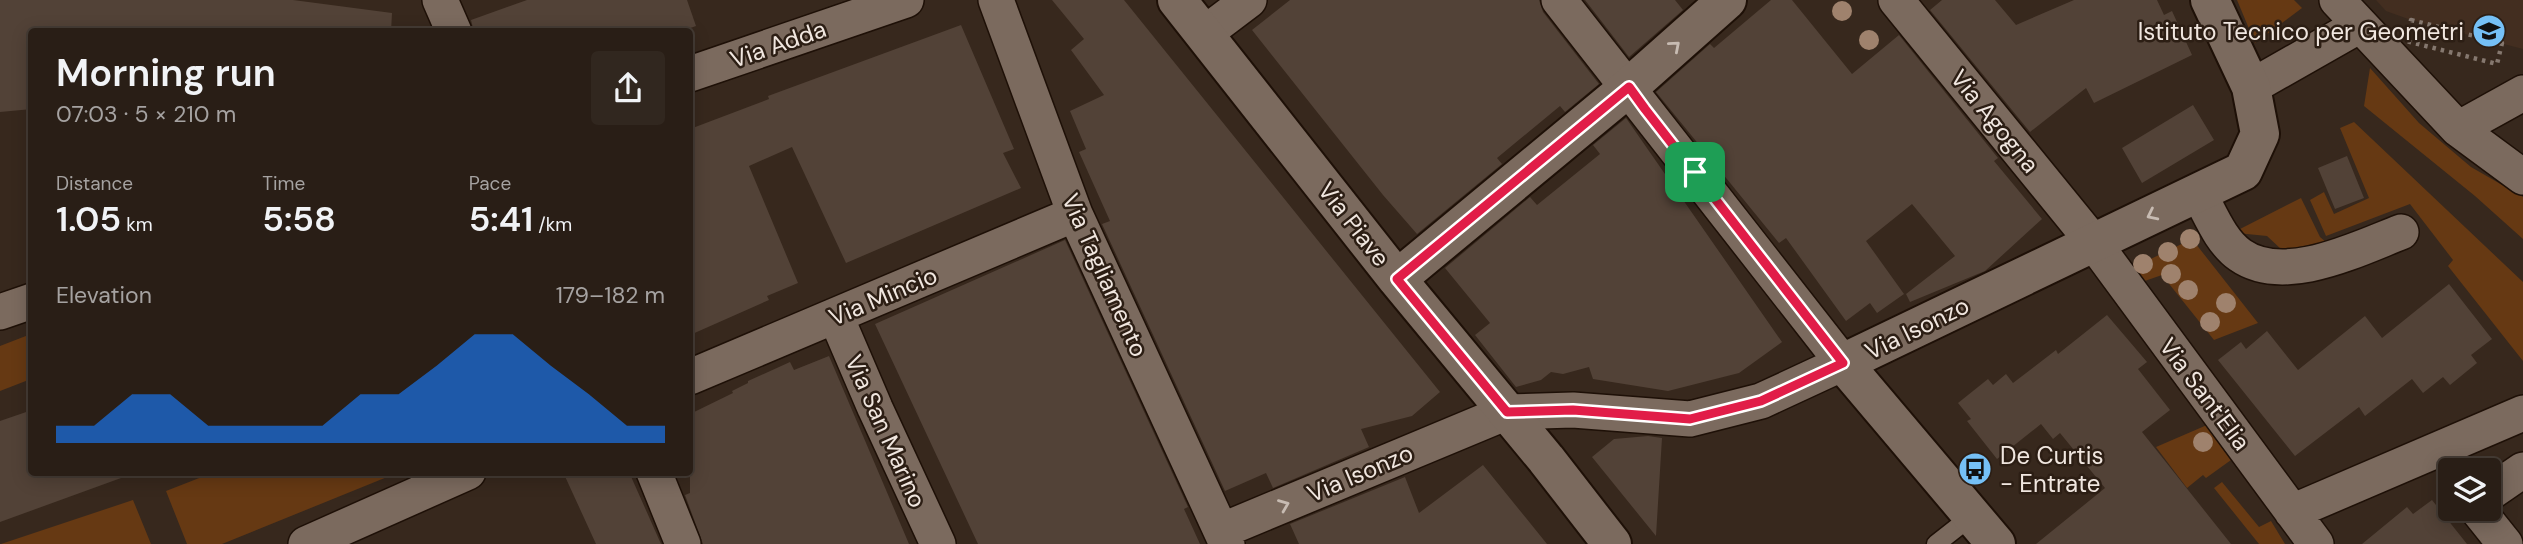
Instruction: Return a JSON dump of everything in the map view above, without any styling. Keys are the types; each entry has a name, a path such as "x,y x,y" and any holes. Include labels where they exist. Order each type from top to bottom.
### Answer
{"street":[{"path":"439,0 452,28"},
{"name":"Via Adda","path":"693,73 906,0"},
{"name":"Via Tagliamento","path":"996,0 1075,214 1224,537"},
{"name":"Via Piave","path":"1177,0 1397,279 1612,544"},
{"path":"1205,34 1249,0"},
{"path":"1559,0 1843,363 1985,530"},
{"path":"1397,279 1629,87 1727,0"},
{"name":"Via Agogna","path":"1896,0 2094,243"},
{"path":"2210,0 2251,87 2360,25"},
{"path":"2337,0 2458,129 2523,177"},
{"name":"Via Isonzo","path":"1224,537 1507,412 1573,410 1690,419 1761,401 2243,171 2260,134 2251,87"},
{"path":"2458,129 2523,93"},
{"path":"2198,192 2222,236 2240,256 2264,265 2294,268 2347,253 2401,232"},
{"name":"Via Mincio","path":"693,376 1075,214"},
{"name":"Via Sant'Elia","path":"2094,243 2316,544"},
{"path":"0,312 28,302"},
{"name":"Via San Marino","path":"836,317 937,544"},
{"path":"2292,512 2523,413"},
{"path":"2501,485 2523,470"},
{"path":"306,544 459,476"},
{"path":"655,476 683,544"},
{"path":"2487,521 2505,544"}],"lane":[{"path":"1936,544 1985,530"}],"path":[{"path":"2411,20 2502,43 2497,64 2406,41 2411,20"}],"shaded area":[{"path":"2237,0 2294,0 2302,8 2255,43"},
{"name":"Istituto Tecnico per Geometri","path":"2376,0 2523,0 2523,49 2411,20 2386,11"},
{"path":"2370,68 2419,123 2471,167 2523,197 2523,239 2475,196 2364,106"},
{"path":"2354,122 2523,282 2523,361 2448,266 2453,260 2410,204 2326,236 2310,200 2324,192 2334,214 2369,198 2340,128"},
{"path":"2301,198 2320,237 2326,242 2282,250 2267,236 2237,233 2240,229"},
{"path":"2192,239 2258,323 2214,340 2162,275 2139,283 2130,269"},
{"path":"28,335 28,380 0,391 0,346"},
{"path":"2207,425 2231,460 2206,478 2203,475 2187,488 2156,447"},
{"path":"204,476 390,476 222,544 187,544 166,491"},
{"path":"2222,482 2259,527 2271,521 2285,544 2259,544 2214,488"},
{"path":"133,500 151,544 1,544"}],"building":[{"path":"0,0 293,0 392,13 391,28 28,28 28,109 0,112"},
{"path":"527,0 687,0 696,26 473,28 471,20"},
{"path":"1052,0 1124,0 1440,392 1412,416 1361,429 1369,447 1273,488 1266,473 1225,491 1102,224 1110,221 1079,152 1086,149 1070,111 1104,95 1071,50 1084,39"},
{"path":"1290,0 1539,0 1543,12 1599,84 1565,112 1560,106 1497,158 1502,164 1417,234 1252,30"},
{"path":"1585,0 1675,0 1683,10 1629,57"},
{"path":"1771,0 1792,0 1852,74 1899,35 1998,158 1994,161 2042,219 1985,271 1910,302 1906,294 1955,256 1912,204 1866,241 1904,294 1877,313 1870,303 1846,321 1786,238 1779,243 1656,92 1710,44 1714,48"},
{"path":"1942,0 1995,0 2016,25 2074,0 2157,0 2164,15 2172,11 2192,55 2094,103 2086,88 2030,132 1930,10"},
{"path":"961,25 1014,149 1003,153 1021,188 846,263 792,147 749,166 798,283 767,296 769,300 693,334 693,128 769,99 768,96"},
{"path":"2193,105 2214,140 2142,183 2122,148"},
{"path":"1626,118 1782,342 1739,373 1668,391 1593,379 1589,367 1563,374 1551,372 1541,380 1516,387 1475,335 1490,323 1445,268 1530,197 1537,205 1600,154 1593,145"},
{"path":"2347,156 2364,198 2335,209 2318,168"},
{"path":"1065,240 1188,507 1184,509 1200,544 978,544 875,324"},
{"path":"2449,284 2492,339 2471,355 2477,363 2450,385 2443,377 2423,393 2412,379 2365,416 2359,407 2295,456 2218,360 2241,342 2246,349 2267,331 2298,370 2365,316 2382,338"},
{"path":"2107,315 2147,362 2138,369 2170,410 2142,432 2231,544 2036,544 2105,488 2060,433 2053,439 2041,424 1997,459 1967,421 1971,419 1958,403 1988,379 1993,385 2006,374 2013,383 2056,350 2058,354"},
{"path":"829,356 909,544 703,544 685,495 690,493 690,476 693,476 693,413 733,393 732,391 748,381 790,362 794,370"},
{"path":"28,411 28,476 121,478 0,522 0,421"},
{"path":"1648,436 1662,438 1656,536 1592,457 1614,439"},
{"path":"1483,465 1547,544 1299,544 1290,524 1405,477 1419,513"},
{"path":"565,476 631,476 661,544 596,544"},
{"path":"2432,500 2438,508 2438,521 2449,521 2467,544 2362,544 2407,507 2413,514"}],"place":[{"name":"Istituto Tecnico per Geometri","path":"2489,31"},
{"name":"De Curtis - Entrate","path":"1975,469"}],"route":[{"path":"1629,87 1695,172 1843,363 1761,401 1690,419 1573,410 1507,412 1397,279 1629,87"}]}
